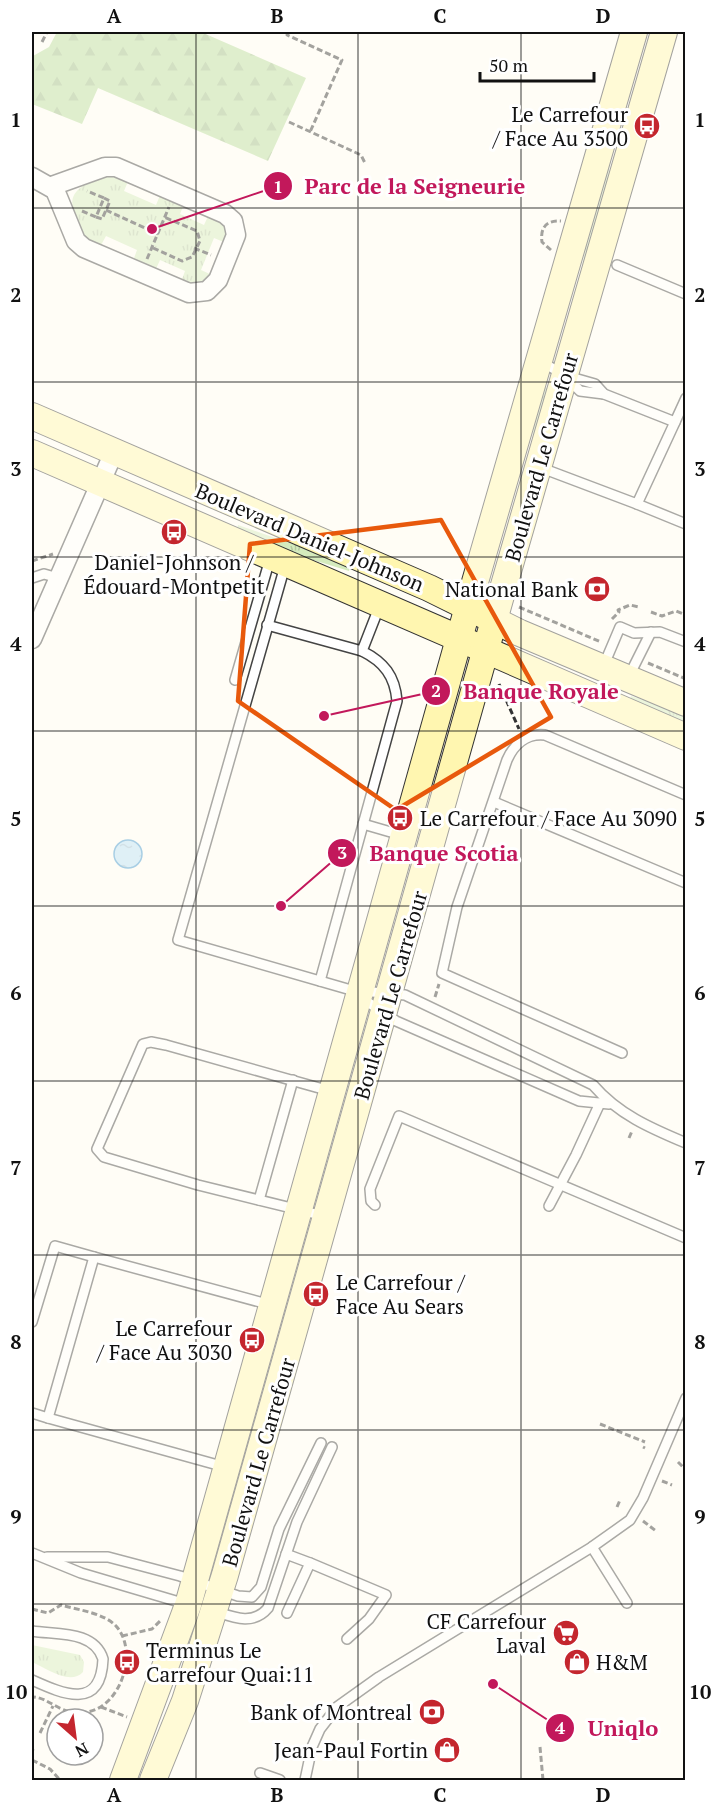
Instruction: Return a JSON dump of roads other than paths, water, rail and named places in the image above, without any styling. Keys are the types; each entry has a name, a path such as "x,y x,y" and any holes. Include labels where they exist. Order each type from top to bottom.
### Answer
{"street":[{"name":"Boulevard Le Carrefour","path":"153,1780 185,1701 228,1468 333,1092 358,993 405,836 634,32"},
{"name":"Boulevard Le Carrefour","path":"123,1780 203,1600 327,1217 564,375 664,32"},
{"path":"32,177 52,186 76,241 84,248 189,293 207,291 218,280 236,236 233,221 219,210 116,167 105,167 52,186"},
{"name":"Boulevard Daniel-Johnson","path":"32,416 603,668 637,670 686,703"},
{"path":"32,639 114,452"},
{"name":"Boulevard Daniel-Johnson","path":"32,453 686,737"}],"lane":[{"path":"617,265 686,294"},
{"path":"540,360 564,375 580,390 604,394 675,422"},
{"path":"637,504 686,398"},
{"path":"538,467 686,524"},
{"path":"278,561 267,625 178,940 320,981 388,1004 412,998 593,1085 604,1103"},
{"path":"235,680 278,561"},
{"path":"32,578 44,574 58,578"},
{"path":"362,651 380,605"},
{"path":"267,625 362,651 376,658 388,671 397,701 320,981"},
{"path":"603,668 620,627 634,633 662,632 686,642"},
{"path":"637,670 651,632"},
{"path":"622,1053 442,973 457,907 511,751 523,740 537,734 544,735 686,795"},
{"path":"494,801 686,884"},
{"path":"363,824 405,836"},
{"path":"358,993 388,1004 396,1022 579,1101 604,1103 652,1129 686,1143"},
{"path":"327,1217 104,1157 97,1149 143,1044 146,1042 166,1045 333,1092"},
{"path":"258,1200 293,1080"},
{"path":"549,1206 558,1185 604,1103"},
{"path":"375,1205 371,1201 370,1189 399,1116 686,1238"},
{"path":"32,1322 55,1246 273,1306"},
{"path":"48,1418 94,1257"},
{"path":"305,1780 312,1747 320,1729 337,1707 379,1677 592,1547 625,1524 634,1514 686,1398"},
{"path":"32,1413 228,1468"},
{"path":"32,1553 81,1573 203,1600 252,1597 259,1592 279,1529 321,1443"},
{"path":"44,1557 108,1557 244,1619 260,1615 271,1601 297,1522 332,1447"},
{"path":"592,1547 627,1603"},
{"path":"286,1554 386,1595 369,1619 347,1639"},
{"path":"287,1613 310,1563"},
{"path":"32,1631 89,1640 97,1646 103,1659 92,1688 80,1695 66,1695 32,1680"},
{"path":"260,1773 280,1780"}],"water":[{"path":"128,840 138,844 142,854 138,864 128,868 118,864 114,854 118,844"}],"place":[{"name":"Le Carrefour / Face Au 3500","path":"647,126"},
{"name":"Parc de la Seigneurie","path":"152,229"},
{"name":"Daniel-Johnson / Édouard-Montpetit","path":"174,532"},
{"name":"National Bank","path":"597,589"},
{"name":"Banque Royale","path":"324,716"},
{"name":"Le Carrefour / Face Au 3090","path":"400,818"},
{"name":"Banque Scotia","path":"281,906"},
{"name":"Le Carrefour / Face Au Sears","path":"316,1294"},
{"name":"Le Carrefour / Face Au 3030","path":"252,1340"},
{"name":"CF Carrefour Laval","path":"566,1633"},
{"name":"Terminus Le Carrefour Quai:11","path":"127,1662"},
{"name":"H&M","path":"577,1662"},
{"name":"Uniqlo","path":"493,1684"},
{"name":"Bank of Montreal","path":"432,1712"},
{"name":"Jean-Paul Fortin","path":"447,1750"}]}
